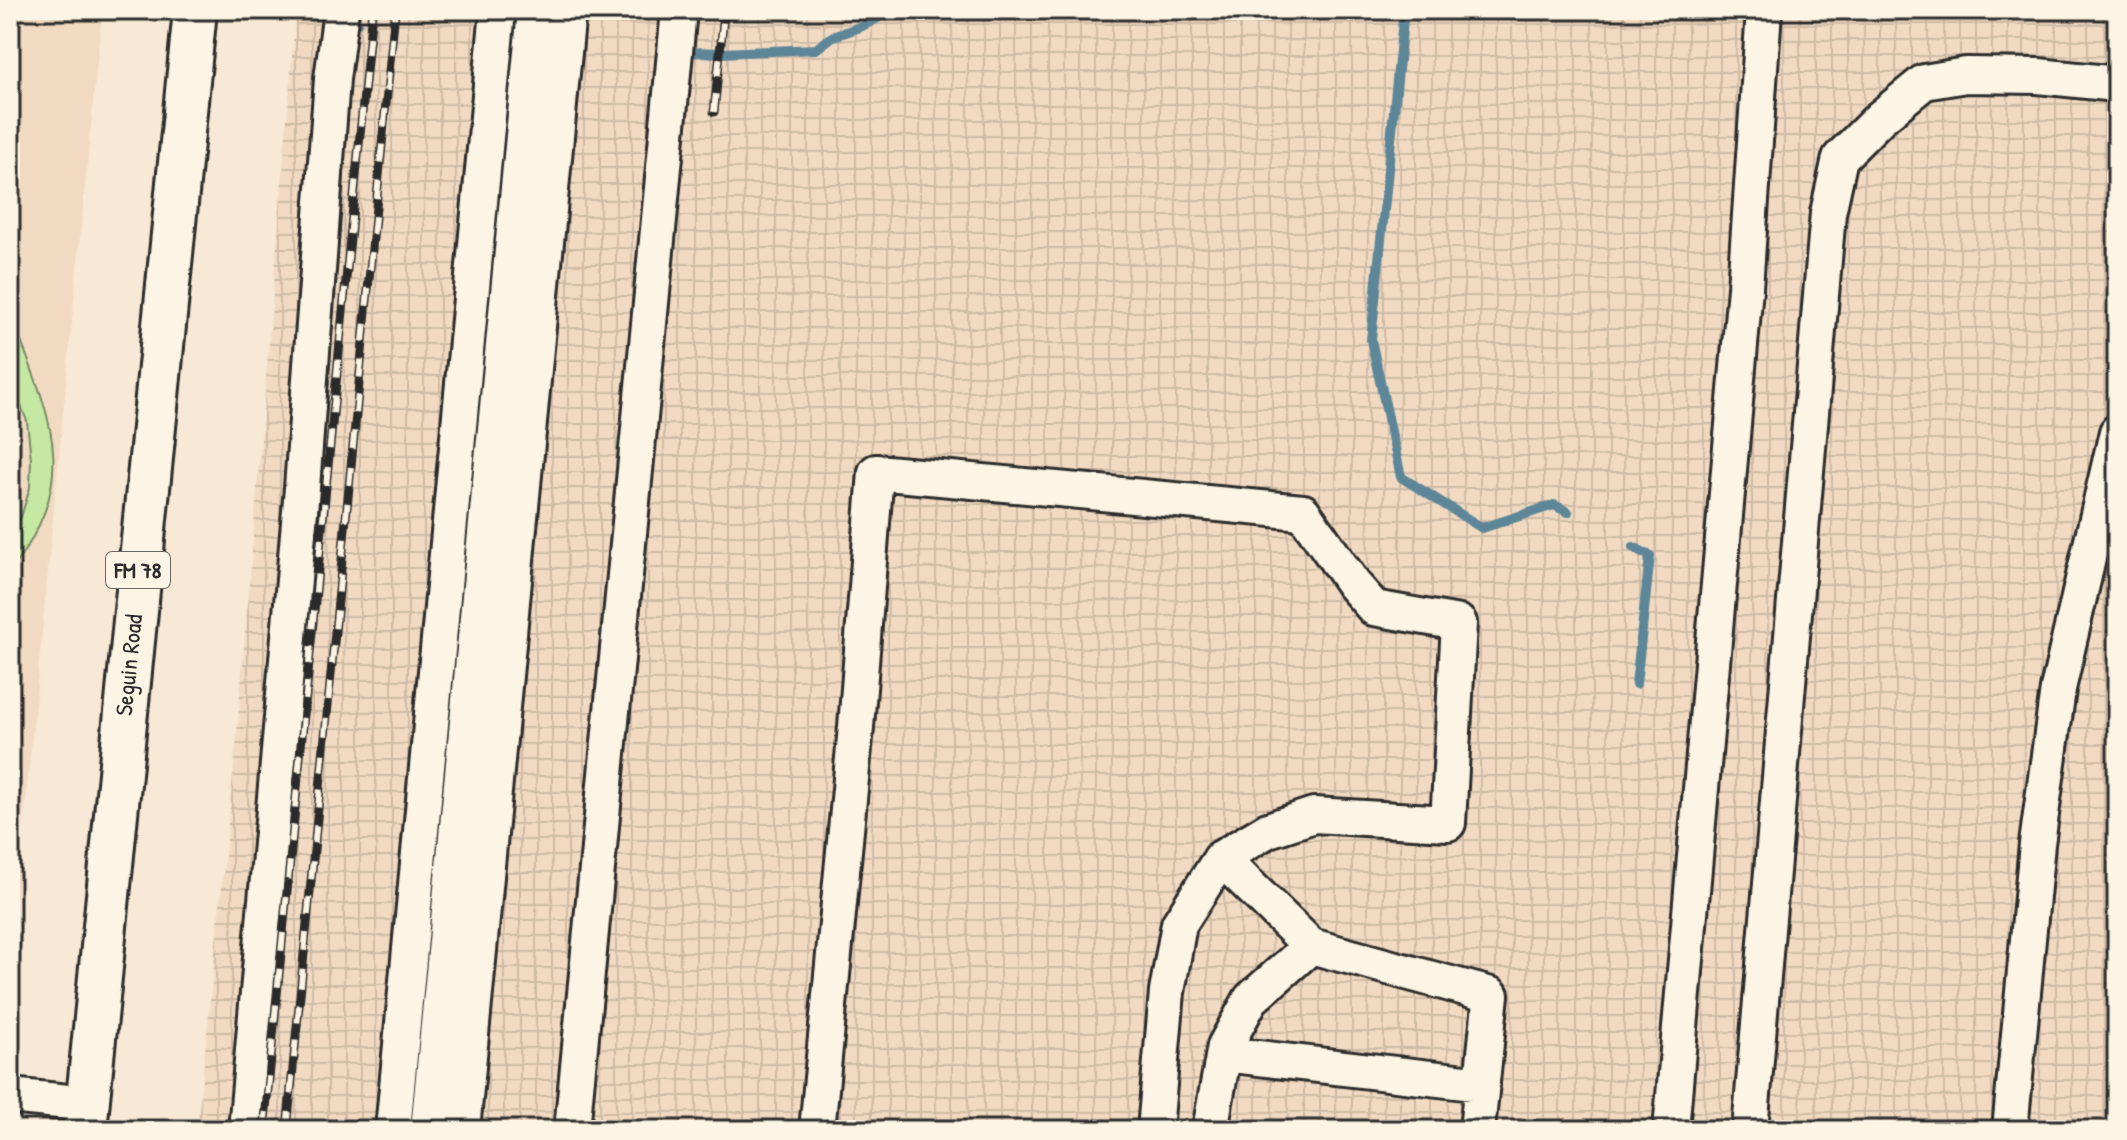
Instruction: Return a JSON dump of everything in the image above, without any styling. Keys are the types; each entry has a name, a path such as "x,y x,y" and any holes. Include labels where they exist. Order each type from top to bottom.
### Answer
{"main road":[{"name":"Seguin Road","path":"86,1117 195,10"}],"lane":[{"path":"246,1130 301,504 332,79 341,10"},
{"path":"393,1130 498,10"},
{"path":"428,1130 535,10"},
{"path":"462,1130 568,10"},
{"path":"572,1130 679,10"},
{"path":"1671,1130 1745,288 1764,10"},
{"path":"1750,1130 1828,213 1840,158 1880,118 1924,82 1981,75 2038,76 2117,84"},
{"path":"2010,1130 2037,844 2058,689 2117,432"},
{"path":"817,1130 853,756 876,472 1303,512 1353,584 1374,608 1459,623 1448,823 1314,815 1268,830 1221,858 1179,924 1167,992 1155,1130"},
{"path":"1221,858 1311,946 1491,995 1477,1130"},
{"path":"1210,1130 1225,1046 1251,999 1311,946"},
{"path":"1224,1054 1482,1084"},
{"path":"10,1096 86,1117"}],"shaded area":[{"path":"10,10 102,10 10,964"},
{"path":"296,10 2117,10 2117,1130 197,1130 236,746"}],"green space":[{"path":"10,313 46,414 52,444 53,474 47,505 33,537 10,571 10,535 21,517 30,487 31,459 27,421 10,377"}],"waterway":[{"path":"296,10 357,23"},
{"path":"686,52 816,49 832,37 893,10"},
{"path":"922,10 928,13 961,10"},
{"path":"1404,10 1371,340 1401,477 1482,528 1554,505 1568,512"},
{"path":"1633,547 1650,556 1636,684"}],"railway":[{"path":"264,1130 372,10"},
{"path":"287,1130 395,10"},
{"path":"714,112 724,13"}]}
